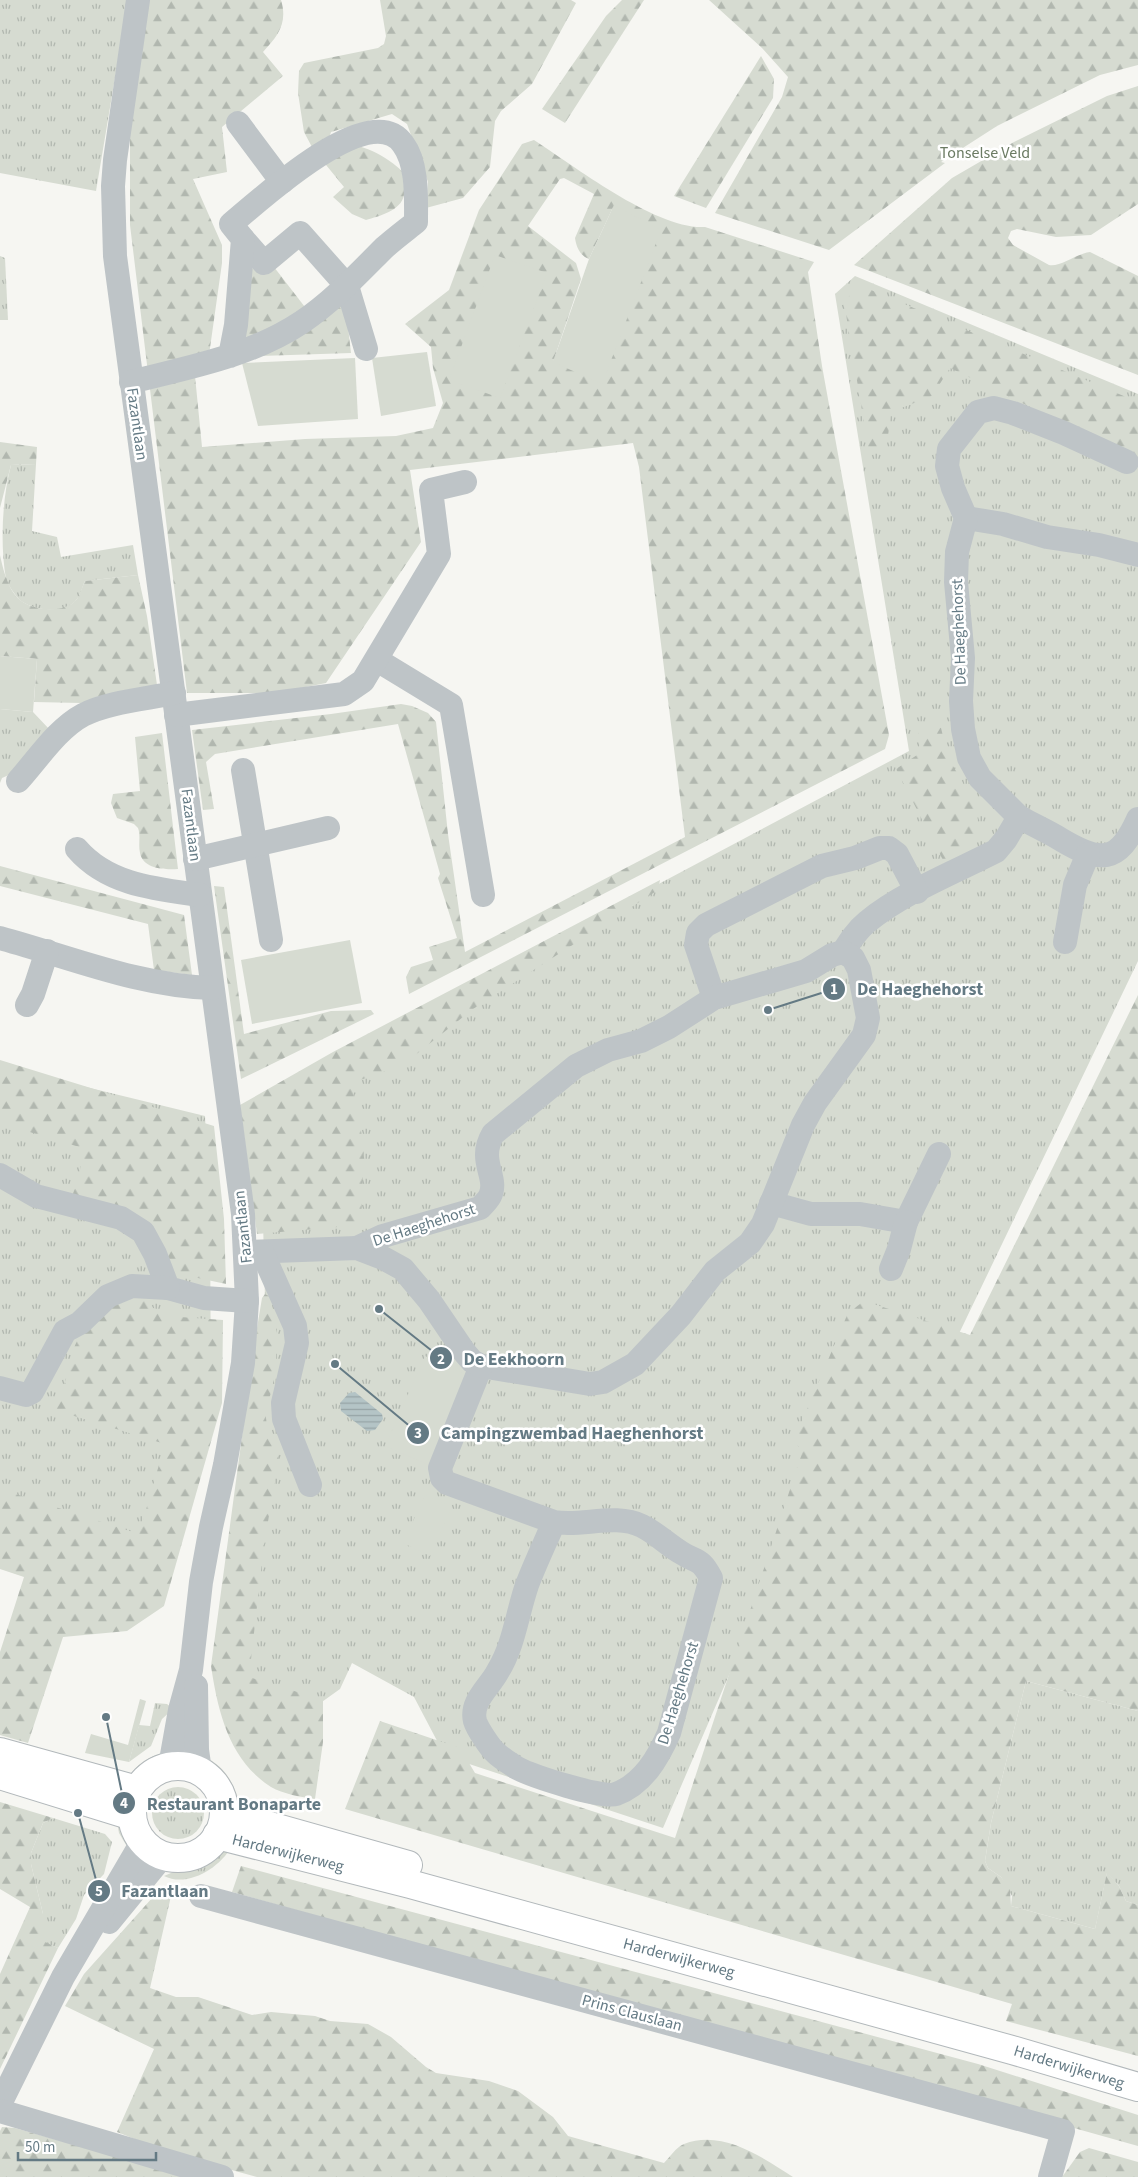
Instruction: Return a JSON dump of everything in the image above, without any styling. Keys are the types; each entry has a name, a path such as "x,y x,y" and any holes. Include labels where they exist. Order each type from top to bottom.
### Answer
{"main road":[{"path":"0,1752 134,1803"},
{"path":"170,1766 184,1766 200,1771 213,1782 222,1796 221,1824 208,1847 194,1855 179,1858 153,1849 137,1834 134,1803 145,1779 157,1771 170,1766"},
{"path":"0,1775 134,1803"},
{"name":"Harderwijkerweg","path":"221,1824 1138,2070"},
{"name":"Harderwijkerweg","path":"221,1824 410,1884 1012,2050 1138,2087"}],"street":[{"name":"Fazantlaan","path":"138,0 113,186 115,256 243,1214 254,1252 240,1386 201,1582 191,1670 180,1710 170,1766"},
{"path":"238,123 282,182"},
{"path":"131,382 230,356 257,346 302,322 347,286 386,246 416,222 416,177 404,144 393,134 378,132 357,135 312,158 230,224 264,263 300,233 347,286 366,349"},
{"path":"230,356 236,325 243,239"},
{"path":"1127,462 1086,442 1013,413 994,408 978,412 949,449 947,466 953,488 966,518 1003,524 1047,537 1099,545 1138,555"},
{"path":"18,781 68,726 83,715 98,709 344,694 364,681 439,554 431,490 465,482"},
{"name":"De Haeghehorst","path":"966,518 958,552 956,582 963,658 961,701 963,729 969,758 980,778 1019,818 1088,854"},
{"path":"377,660 451,705 483,895"},
{"path":"243,770 272,940"},
{"name":"De Haeghehorst","path":"254,1252 357,1248 383,1236 480,1208 491,1196 492,1180 486,1156 487,1144 492,1134 576,1066 608,1050 641,1041 668,1027 714,998 806,971 832,955 843,952 852,938 866,923 891,905 996,851 1019,818"},
{"path":"1065,942 1075,885 1088,854 1103,856 1118,850 1130,836 1138,819"},
{"path":"195,860 328,828"},
{"path":"714,998 696,945 698,933 706,925 822,866 856,858 880,848 890,848 897,854 917,892"},
{"path":"77,849 93,864 116,877 158,890 200,895"},
{"path":"0,938 151,982 185,988 212,988"},
{"path":"27,1005 33,994 47,951"},
{"path":"481,1366 590,1384 602,1382 635,1364 681,1315 715,1271 750,1243 763,1224 802,1125 815,1103 864,1035 868,1018 859,970 853,958 843,952"},
{"path":"891,1269 899,1249 906,1222 939,1154"},
{"path":"0,1175 36,1196 121,1218 144,1232 168,1288"},
{"path":"772,1203 811,1214 860,1214 906,1222"},
{"name":"De Haeghehorst","path":"357,1248 383,1258 403,1269 429,1300 465,1353 472,1361 481,1366 440,1468 442,1478 447,1483 554,1522 568,1525 618,1520 640,1525 680,1552 704,1564 712,1578 669,1733 651,1767 631,1787 613,1795 592,1793 518,1768 496,1753 475,1722 475,1708 479,1698 498,1673 508,1652 527,1584 554,1522"},
{"path":"254,1252 295,1326 297,1343 283,1403 284,1419 310,1485"},
{"path":"0,1388 26,1395 32,1392 65,1331 80,1324 108,1296 132,1286 168,1288 204,1298 248,1301"},
{"name":"Fazantlaan","path":"194,1649 196,1750 200,1771"},
{"path":"0,2104 63,1977 153,1849"},
{"name":"Prins Clauslaan","path":"201,1896 1063,2131 1050,2177"},
{"path":"0,2111 222,2177"}],"green space":[{"path":"0,0 128,0 96,191 0,173"},
{"path":"147,0 281,0 283,16 280,29 263,52 283,76 222,127 227,172 193,179 222,245 222,263 209,355 195,376 202,447 305,439 396,436 433,428 443,403 433,368 431,347 405,324 449,290 479,210 522,144 534,140 593,180 640,208 686,225 705,227 814,262 808,272 822,366 889,735 885,749 409,994 406,977 411,967 433,960 429,947 457,938 438,878 440,874 398,724 215,754 206,762 214,809 203,810 192,730 401,704 412,706 428,713 436,722 448,834 465,952 685,837 639,467 633,443 410,470 421,542 326,683 276,693 187,693 130,225 130,129","holes":["564,178 594,194 575,238 579,250 586,258 589,259 614,205 553,362 581,279 576,263 528,226 560,179"]},
{"path":"380,0 571,0 576,3 532,84 501,111 495,121 490,167 463,198 426,208 428,182 407,124 392,114 331,132 329,138 377,153 402,171 404,195 402,201 389,212 366,220 352,214 333,197 344,187 313,149 304,132 298,93 299,71 304,63 378,48 384,44 386,36"},
{"path":"622,0 644,0 565,123 542,109 606,16"},
{"path":"709,0 1138,0 1138,65 1100,75 997,126 941,162 945,163 829,250 715,213 782,97 788,77 762,48"},
{"path":"761,56 774,79 773,98 706,208 674,196"},
{"path":"1138,86 1138,204 1091,235 1056,237 1017,229 1011,231 1008,238 1013,245 1049,265 1058,264 1090,252 1138,276 1138,375 854,265 952,178 1014,142 1107,96"},
{"path":"614,205 661,230 602,384 553,362 589,259"},
{"path":"495,255 547,273 500,398 449,380"},
{"path":"0,256 5,258 8,320 0,320"},
{"path":"256,264 274,267 308,311 240,346 248,274"},
{"path":"855,276 1138,394 1138,961 954,1344 783,1550 663,1828 445,1756 414,1697 352,1663 340,1689 319,1704 227,1675 265,1299 263,1221 329,1059 909,751 835,294"},
{"path":"859,285 1138,402 1138,459 950,368 932,396 891,412 887,444 869,453 844,302"},
{"path":"342,301 351,353 260,356"},
{"path":"427,352 436,406 381,416 372,358"},
{"path":"355,358 358,419 258,426 242,363"},
{"path":"0,442 37,447 36,464 11,465 0,508"},
{"path":"36,464 32,531 57,537 61,557 133,545 138,575 85,581 77,599 72,604 58,609 50,610 34,607 19,599 12,591 6,579 3,552 4,507 11,465"},
{"path":"0,555 12,591 20,600 33,607 58,609 72,604 77,599 85,581 138,575 147,616 157,685 117,692 81,703 34,702 37,659 0,656"},
{"path":"0,656 37,659 33,712 0,709"},
{"path":"0,709 33,712 50,730 11,774 2,778 0,783"},
{"path":"917,721 941,728 946,751 971,798 978,817 978,826 970,843 944,862 896,769 920,753"},
{"path":"162,733 178,869 161,869 145,862 140,853 138,828 134,824 117,818 111,803 113,794 140,791 135,737"},
{"path":"0,866 184,915 192,975 154,970 148,924 0,886"},
{"path":"660,880 658,890 473,1009 404,1064 352,1083 364,1147 361,1225 257,1234 240,1105 333,1052"},
{"path":"214,886 224,887 244,1034 331,1011 371,1010 374,1014 241,1079"},
{"path":"350,940 362,1003 252,1024 241,960"},
{"path":"1138,995 1138,1711 1026,1681 991,1823 985,1861 988,1868 1001,1877 1010,1889 1011,1906 1095,1929 1107,1872 1119,1886 1126,1901 1138,1905 1138,2056 1006,2021 1012,2004 345,1809 380,1721 460,1748 475,1773 675,1838 803,1450 793,1442 848,1313 864,1301 970,1335"},
{"path":"0,1060 214,1126 224,1219 226,1284 170,1272 147,1229 72,1197 86,1149 0,1123"},
{"path":"0,1066 205,1116 210,1218 211,1400 171,1553 0,1497"},
{"path":"265,1294 272,1298 272,1310 277,1333 276,1363 272,1390 265,1410 268,1434 279,1453 263,1553 249,1677 323,1700 323,1742 315,1799 292,1795 271,1787 245,1763 235,1749 222,1717 217,1701 211,1666 255,1340 262,1298"},
{"path":"121,1295 145,1296 153,1308 180,1317 223,1320 222,1403 164,1606 127,1631 63,1637 28,1743 0,1735 0,1652 24,1577 0,1569 0,1489 139,1534 165,1444 45,1407 61,1391 65,1383 74,1349 82,1333 92,1321"},
{"path":"425,1356 469,1376 429,1465 385,1446"},
{"path":"425,1495 452,1507 430,1556 403,1543"},
{"path":"1026,1681 1138,1711 1138,1905 1126,1901 1119,1886 1107,1873 1095,1929 1011,1906 1012,1896 1001,1877 988,1868 985,1861 991,1823"},
{"path":"140,1699 146,1701 129,1762 85,1753 91,1734 128,1745"},
{"path":"155,1703 167,1704 173,1709 162,1719 151,1746 129,1762 139,1725 150,1726"},
{"path":"167,1752 161,1763 151,1771 127,1779 144,1761 155,1755"},
{"path":"204,1756 227,1775 234,1787 239,1802 227,1794 217,1783 209,1770"},
{"path":"178,1787 188,1789 196,1795 202,1803 204,1813 202,1823 196,1831 188,1837 178,1839 168,1837 160,1831 154,1823 152,1813 154,1803 160,1795 168,1789"},
{"path":"0,1802 53,1818 43,1823 31,1853 31,1864 43,1914 43,1941 58,1948 0,2069 0,1974 30,1907 0,1889"},
{"path":"53,1818 105,1834 112,1842 104,1874 84,1895 76,1919 58,1948 43,1942 43,1914 31,1864 31,1853 43,1823"},
{"path":"117,1822 131,1833 129,1850 119,1833"},
{"path":"231,1847 219,1862 202,1874 183,1879 173,1879 164,1876"},
{"path":"241,1866 978,2064 1138,2115 1138,2146 232,1892"},
{"path":"161,1888 171,1896 150,1988 176,1997 198,1997 252,2015 271,2012 315,2016 330,2021 368,2024 391,2037 426,2067 436,2073 489,2081 518,2091 553,2117 568,2136 664,2163 681,2145 698,2140 713,2140 741,2147 793,2177 257,2177 170,2153 117,2132 154,2049 65,2006 84,1974"},
{"path":"2,2127 15,2128 188,2177 0,2177 0,2131"},
{"path":"1089,2148 1138,2162 1138,2177 1062,2177 1080,2152"}],"shaded area":[{"path":"355,1392 382,1414 383,1419 375,1430 367,1431 341,1411 340,1403 349,1393"}],"place":[{"name":"De Haeghehorst","path":"768,1010"},
{"name":"De Eekhoorn","path":"379,1309"},
{"name":"Campingzwembad Haeghenhorst","path":"335,1364"},
{"name":"Restaurant Bonaparte","path":"106,1717"},
{"name":"Fazantlaan","path":"78,1813"}],"park label":[{"name":"Tonselse Veld","path":"985,153"}]}
